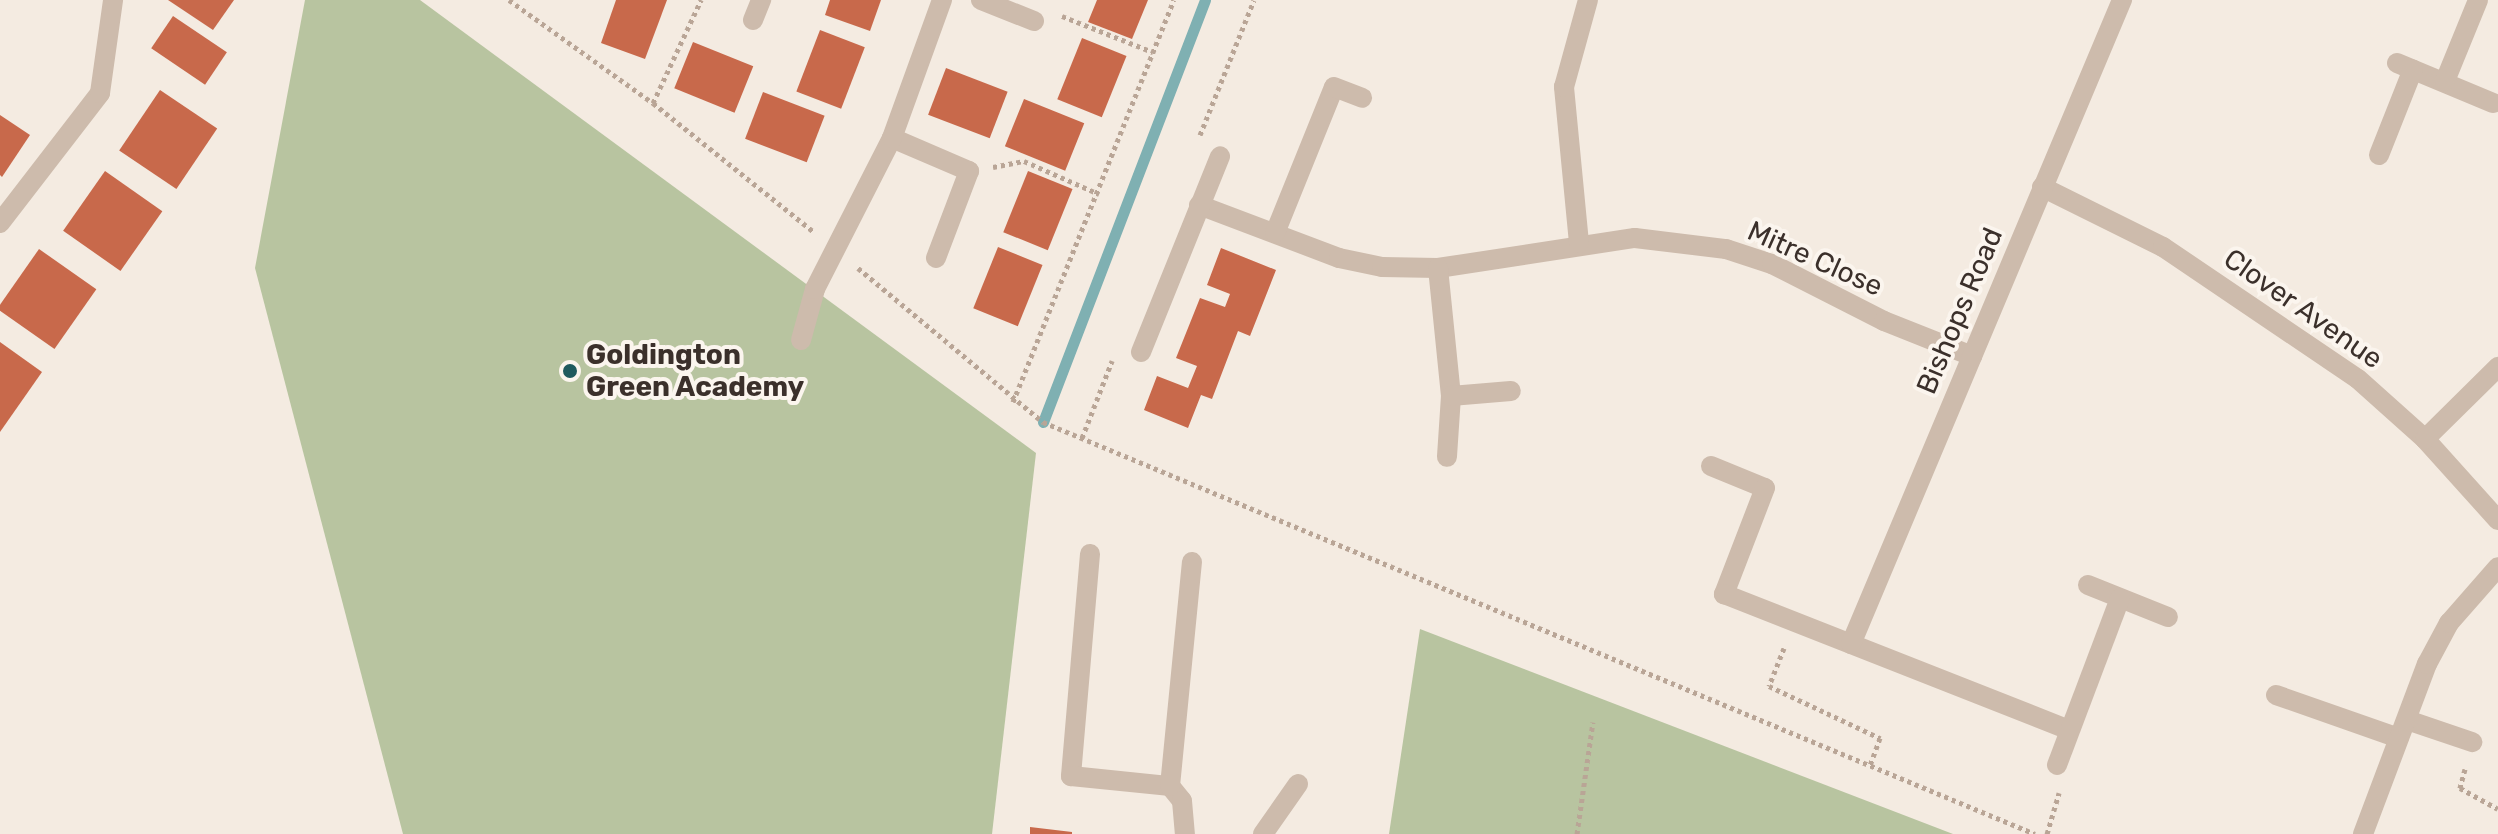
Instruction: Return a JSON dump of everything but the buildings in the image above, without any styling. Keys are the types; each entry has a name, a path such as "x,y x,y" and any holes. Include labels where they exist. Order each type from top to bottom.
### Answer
{"street":[{"path":"0,223 100,93 113,0"},
{"path":"753,20 761,0"},
{"path":"801,340 815,289 838,251 892,138 942,0"},
{"path":"981,0 1034,21"},
{"path":"1579,243 1564,87 1588,0"},
{"name":"Bishops Road","path":"1851,644 2122,0"},
{"path":"2445,81 2478,0"},
{"path":"2379,155 2405,66 2493,103"},
{"path":"1275,233 1334,87 1362,98"},
{"path":"892,138 969,171 936,258"},
{"path":"1141,352 1220,156"},
{"name":"Clover Avenue","path":"2042,187 2163,247 2253,304 2358,379 2425,439 2498,520"},
{"name":"Mitre Close","path":"1199,205 1339,258 1382,267 1438,268 1579,243 1635,238 1726,249 1772,264 1884,321 1972,356"},
{"path":"1438,268 1451,396 1447,457"},
{"path":"2425,439 2498,367"},
{"path":"1451,396 1511,391"},
{"path":"1711,466 1765,488 1724,594 2067,729"},
{"path":"1090,554 1071,776 1170,786"},
{"path":"1185,834 1182,801 1170,786 1192,562"},
{"path":"2363,834 2385,770 2449,623 2498,567"},
{"path":"2088,585 2168,617"},
{"path":"2057,765 2067,729 2120,598"},
{"path":"2276,695 2403,729 2472,742"},
{"path":"1263,834 1298,784"}],"path":[{"path":"509,0 653,103 838,251 1013,402 1043,422 2035,834"},
{"path":"653,103 701,0"},
{"path":"1013,402 1099,194 1174,0"},
{"path":"1034,21 1058,15 1153,52"},
{"path":"969,171 1024,161 1099,194"},
{"path":"1795,621 1769,686 1880,738 1870,766"},
{"path":"1577,834 1593,722"},
{"path":"2472,742 2460,788 2498,809"},
{"path":"2047,834 2060,788"}],"green space":[{"name":"Goldington Green Academy","path":"305,0 420,0 1036,453 992,834 403,834 255,268"},
{"path":"1420,629 1953,834 1389,834"}],"waterway":[{"path":"1043,422 1205,0"}],"place":[{"name":"Goldington Green Academy","path":"570,371"}]}
